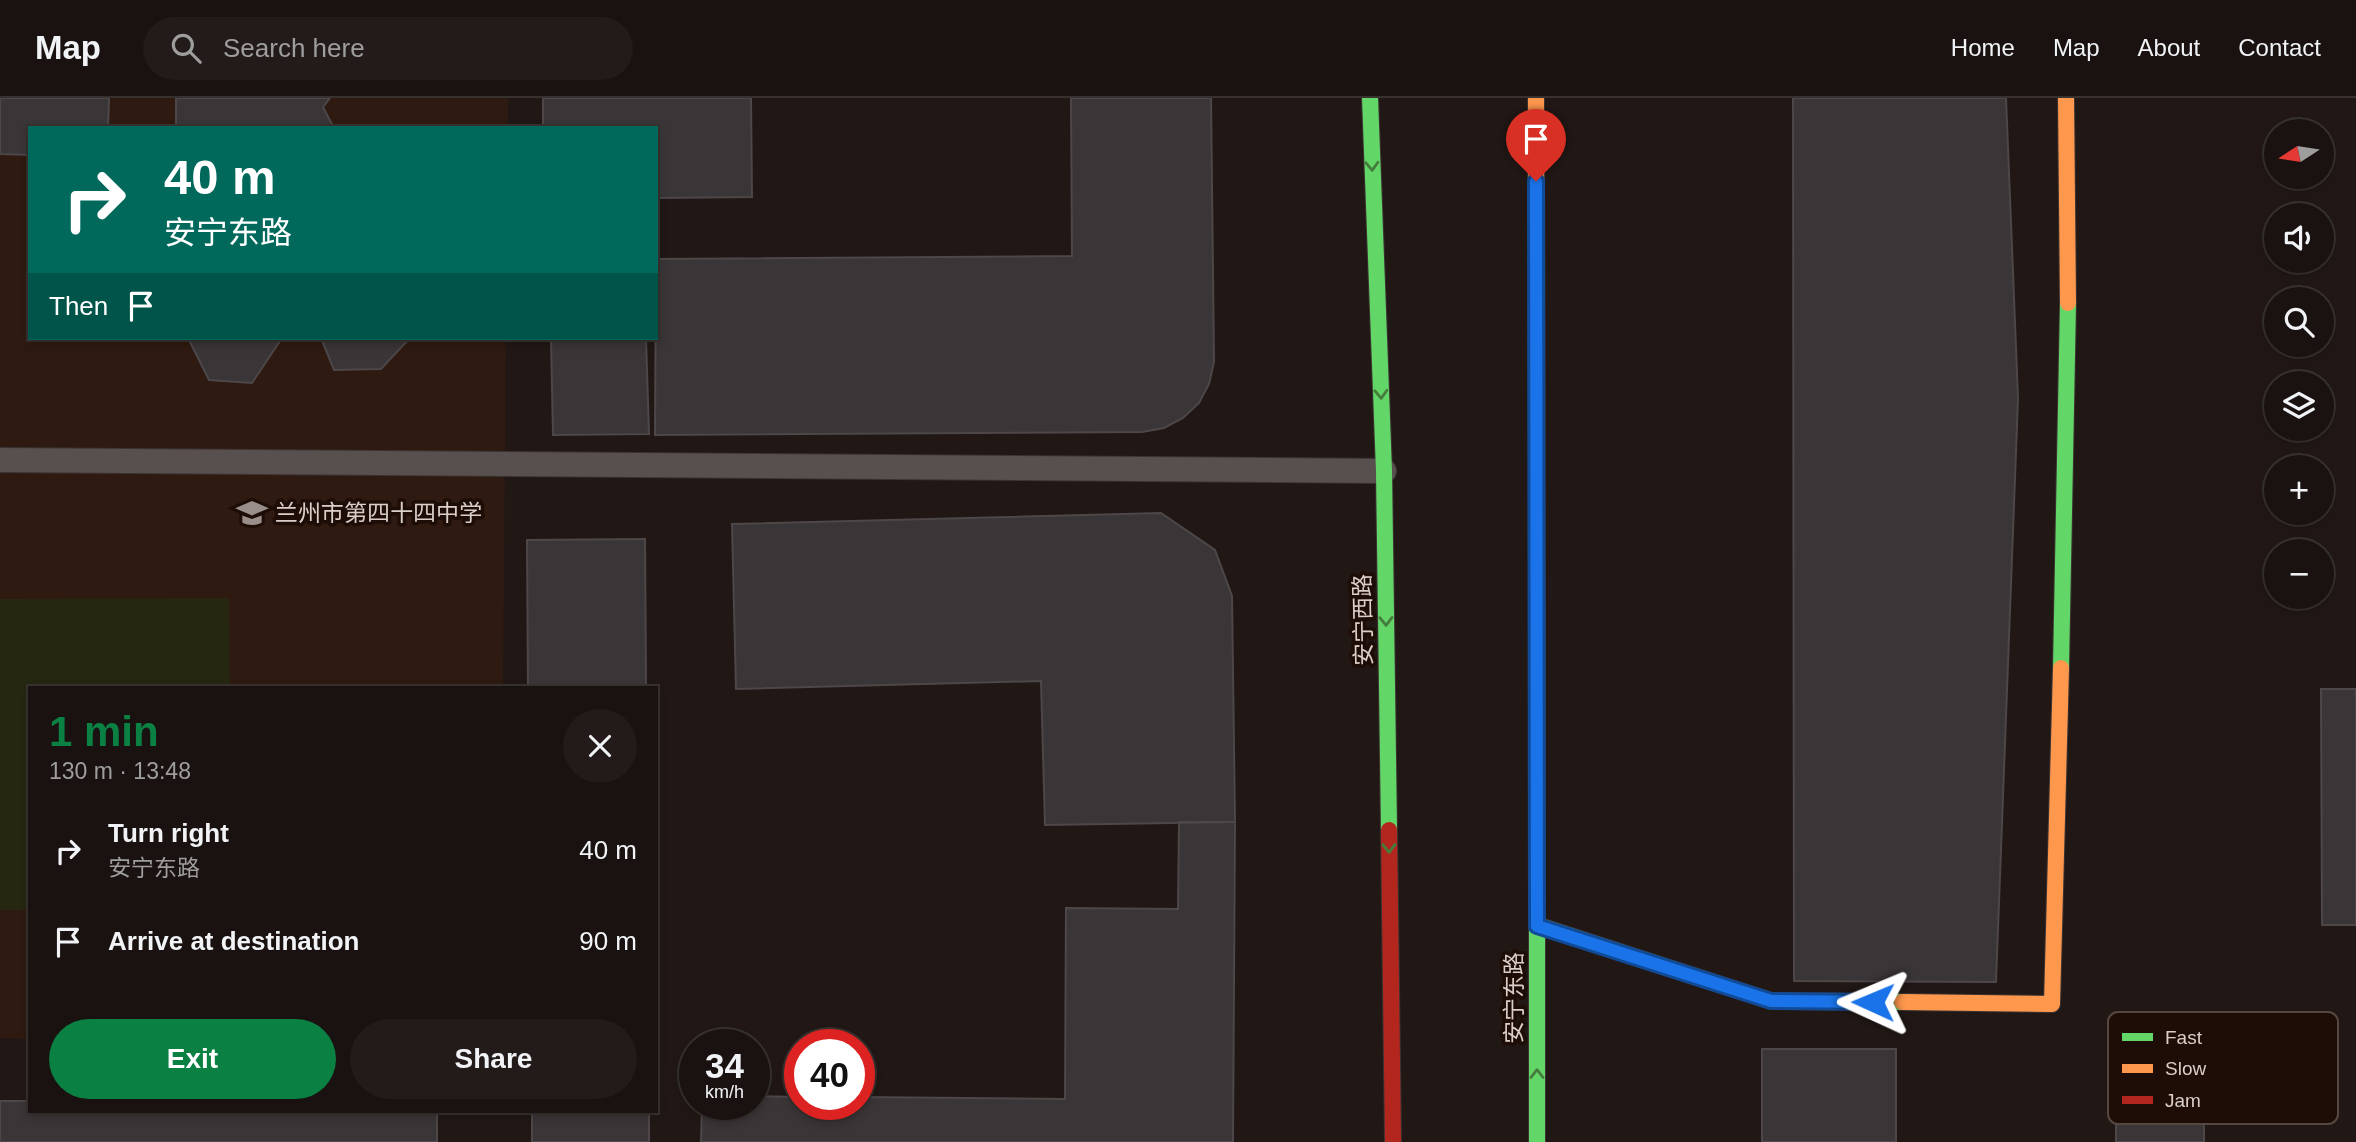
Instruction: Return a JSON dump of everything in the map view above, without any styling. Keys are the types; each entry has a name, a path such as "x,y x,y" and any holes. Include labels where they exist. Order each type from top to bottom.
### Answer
{"main road":[{"name":"安宁西路","path":"1370,98 1384,471 1393,1142"},
{"name":"安宁东路","path":"1536,98 1537,1142"},
{"path":"1537,926 1771,1001 2052,1004 2069,373 2066,98"}],"lane":[{"path":"0,460 1384,471"}],"shaded area":[{"name":"兰州市第四十四中学","path":"0,98 508,98 508,126 28,126 28,340 506,340 503,686 28,686 28,1039 0,1038"}],"green space":[{"path":"229,598 230,686 28,686 28,910 0,910 0,599"}],"building":[{"path":"0,98 109,98 108,126 28,126 28,155 0,154"},
{"path":"176,98 330,98 323,107 333,126 176,126"},
{"path":"543,98 751,98 752,197 658,198 658,126 543,126"},
{"path":"1071,98 1211,98 1214,362 1209,384 1199,403 1183,418 1164,428 1142,432 655,435 658,259 1072,256"},
{"path":"1793,98 2006,98 2018,398 1996,982 1794,981"},
{"path":"189,340 281,340 252,383 209,380"},
{"path":"322,340 408,340 381,369 334,370"},
{"path":"551,340 646,340 649,434 553,435"},
{"path":"1161,513 1215,550 1232,596 1235,822 1045,825 1041,681 736,689 732,524"},
{"path":"645,539 646,686 528,686 527,540"},
{"path":"2321,689 2356,689 2356,925 2322,925"},
{"path":"1179,822 1235,822 1233,1142 701,1142 702,1120 770,1120 770,1096 784,1097 784,1120 875,1120 875,1097 1065,1099 1066,908 1178,909"},
{"path":"1762,1049 1896,1049 1896,1142 1762,1142"},
{"path":"0,1101 28,1101 28,1113 437,1113 437,1142 0,1142"},
{"path":"532,1113 649,1113 649,1142 532,1142"},
{"path":"2116,1124 2204,1124 2204,1142 2116,1142"}],"traffic: fast":[{"path":"1370,98 1384,471 1389,830"},
{"path":"2061,668 2068,303"},
{"path":"1537,637 1537,1142"},
{"path":"1537,925 1771,1001 1902,1002"}],"traffic: slow":[{"path":"1536,98 1537,637"},
{"path":"2066,98 2068,303"},
{"path":"1902,1002 2052,1004 2061,668"}],"traffic: jam":[{"path":"1389,830 1393,1142"}],"place":[{"name":"兰州市第四十四中学","path":"252,513"}],"route":[{"path":"1536,181 1537,926 1771,1001 1873,1002"}]}
